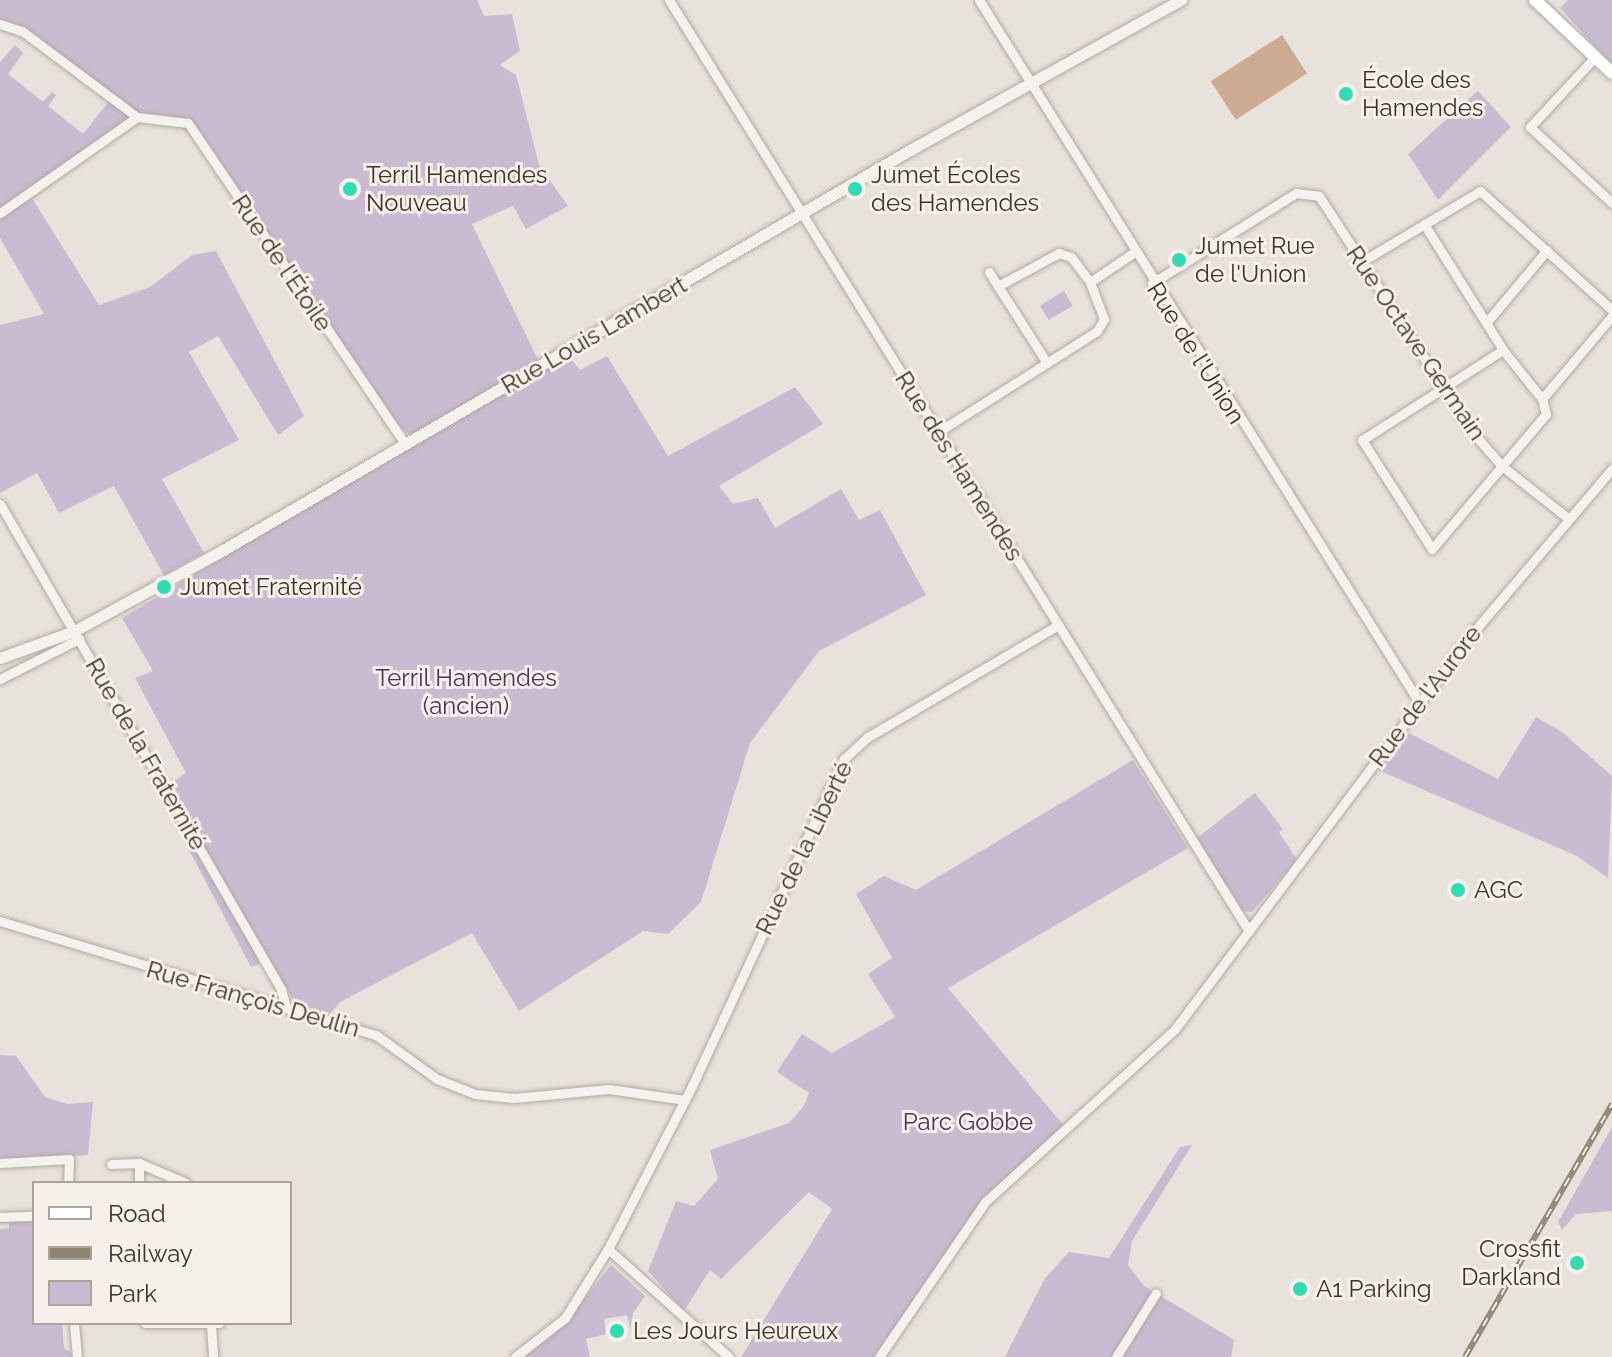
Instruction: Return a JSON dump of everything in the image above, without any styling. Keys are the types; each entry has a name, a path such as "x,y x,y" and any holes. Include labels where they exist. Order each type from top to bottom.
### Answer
{"main road":[{"path":"1535,0 1612,73"}],"street":[{"name":"Rue des Hamendes","path":"669,0 1249,931"},
{"name":"Rue de l'Union","path":"979,0 1133,253 1419,702"},
{"name":"Rue Louis Lambert","path":"0,658 77,635 1028,83 1181,0"},
{"path":"0,24 22,31 137,117 0,213"},
{"path":"1595,57 1530,127 1612,203"},
{"name":"Rue de l'Étoile","path":"137,117 188,123 405,444"},
{"path":"1361,262 1480,191 1612,310"},
{"name":"Rue Octave Germain","path":"1152,283 1296,193 1308,192 1319,196 1441,388 1502,466 1569,519"},
{"path":"1424,224 1503,350 1542,399 1546,414 1432,549 1362,440 1503,350"},
{"path":"1486,323 1547,250"},
{"path":"938,432 1097,331 1104,319 1090,282 1071,257 1059,253 998,286"},
{"path":"1090,282 1133,253"},
{"path":"989,272 1047,363"},
{"path":"1542,399 1612,316"},
{"name":"Rue de l'Aurore","path":"879,1357 985,1202 1175,1029 1419,702 1612,469"},
{"name":"Rue de la Fraternité","path":"0,504 281,989 286,1008"},
{"name":"Rue de la Liberté","path":"608,1249 654,1165 844,759 868,737 1058,625"},
{"path":"0,679 77,635"},
{"name":"Rue François Deulin","path":"0,921 376,1035 437,1079 475,1094 514,1098 609,1089 685,1100"},
{"path":"0,1163 69,1159 68,1181"},
{"path":"111,1164 139,1163 181,1181"},
{"path":"139,1163 139,1181"},
{"path":"0,1217 32,1216"},
{"path":"515,1357 565,1318 608,1249 729,1357"},
{"path":"1116,1357 1156,1293"},
{"path":"74,1325 77,1357"},
{"path":"213,1357 215,1325"}],"green space":[{"name":"Terril Hamendes (ancien)","path":"0,0 477,0 484,16 512,14 520,51 500,65 516,75 539,165 568,206 526,229 513,206 472,224 541,366 568,355 580,370 607,356 668,456 795,387 823,424 719,486 733,504 758,498 775,528 841,489 859,520 880,510 926,595 819,651 750,743 701,902 668,934 643,931 519,1011 472,933 340,1002 328,1016 290,1007 292,998 263,949 258,953 259,964 251,967 172,818 184,811 169,785 186,773 135,678 153,671 122,618 418,441 378,410 189,132 155,116 137,117 0,213 0,62 15,45 23,53 8,74 43,102 52,92 56,95 48,106 83,134 111,99 41,45 0,24"},
{"path":"1568,0 1612,0 1612,65 1560,8"},
{"path":"1478,91 1511,127 1438,200 1408,154"},
{"path":"30,195 99,305 150,287 192,255 216,251 304,416 278,435 218,336 189,352 239,440 162,479 204,553 164,575 114,486 59,513 37,473 0,493 0,325 44,314 0,238 0,216"},
{"path":"1064,291 1073,306 1049,320 1040,305"},
{"path":"1536,717 1562,732 1612,776 1608,878 1577,856 1378,770 1409,733 1498,779"},
{"name":"Parc Gobbe","path":"1133,760 1188,848 948,988 1066,1128 985,1202 879,1357 741,1357 832,1209 809,1192 721,1279 710,1270 684,1311 648,1271 676,1201 694,1206 718,1179 710,1150 789,1123 803,1107 809,1093 777,1072 802,1034 832,1053 895,1017 868,974 892,958 856,894 884,876 916,890"},
{"path":"1255,793 1283,829 1279,832 1297,860 1252,912 1242,911 1197,838"},
{"path":"0,1055 16,1056 45,1097 67,1104 93,1102 88,1155 0,1161"},
{"path":"1612,1127 1612,1211 1576,1214 1562,1230 1558,1222"},
{"path":"1192,1145 1132,1241 1128,1265 1144,1286 1234,1340 1231,1357 1005,1357 1045,1278 1069,1252 1109,1258 1180,1147"},
{"path":"32,1216 32,1325 62,1325 64,1348 77,1357 0,1357 0,1229 9,1228 9,1217"},
{"path":"611,1265 645,1296 633,1313 630,1329 627,1315 604,1319 606,1334 586,1339 590,1357 525,1357 566,1322"}],"shaded area":[{"path":"1282,35 1307,74 1236,120 1211,81"}],"railway":[{"path":"1465,1357 1612,1104"}],"place":[{"name":"École des Hamendes","path":"1346,94"},
{"name":"Terril Hamendes Nouveau","path":"350,189"},
{"name":"Jumet Écoles des Hamendes","path":"855,189"},
{"name":"Jumet Rue de l'Union","path":"1179,260"},
{"name":"Jumet Fraternité","path":"164,587"},
{"name":"AGC","path":"1458,890"},
{"name":"Crossfit Darkland","path":"1577,1263"},
{"name":"A1 Parking","path":"1300,1289"},
{"name":"Les Jours Heureux","path":"617,1331"}]}
